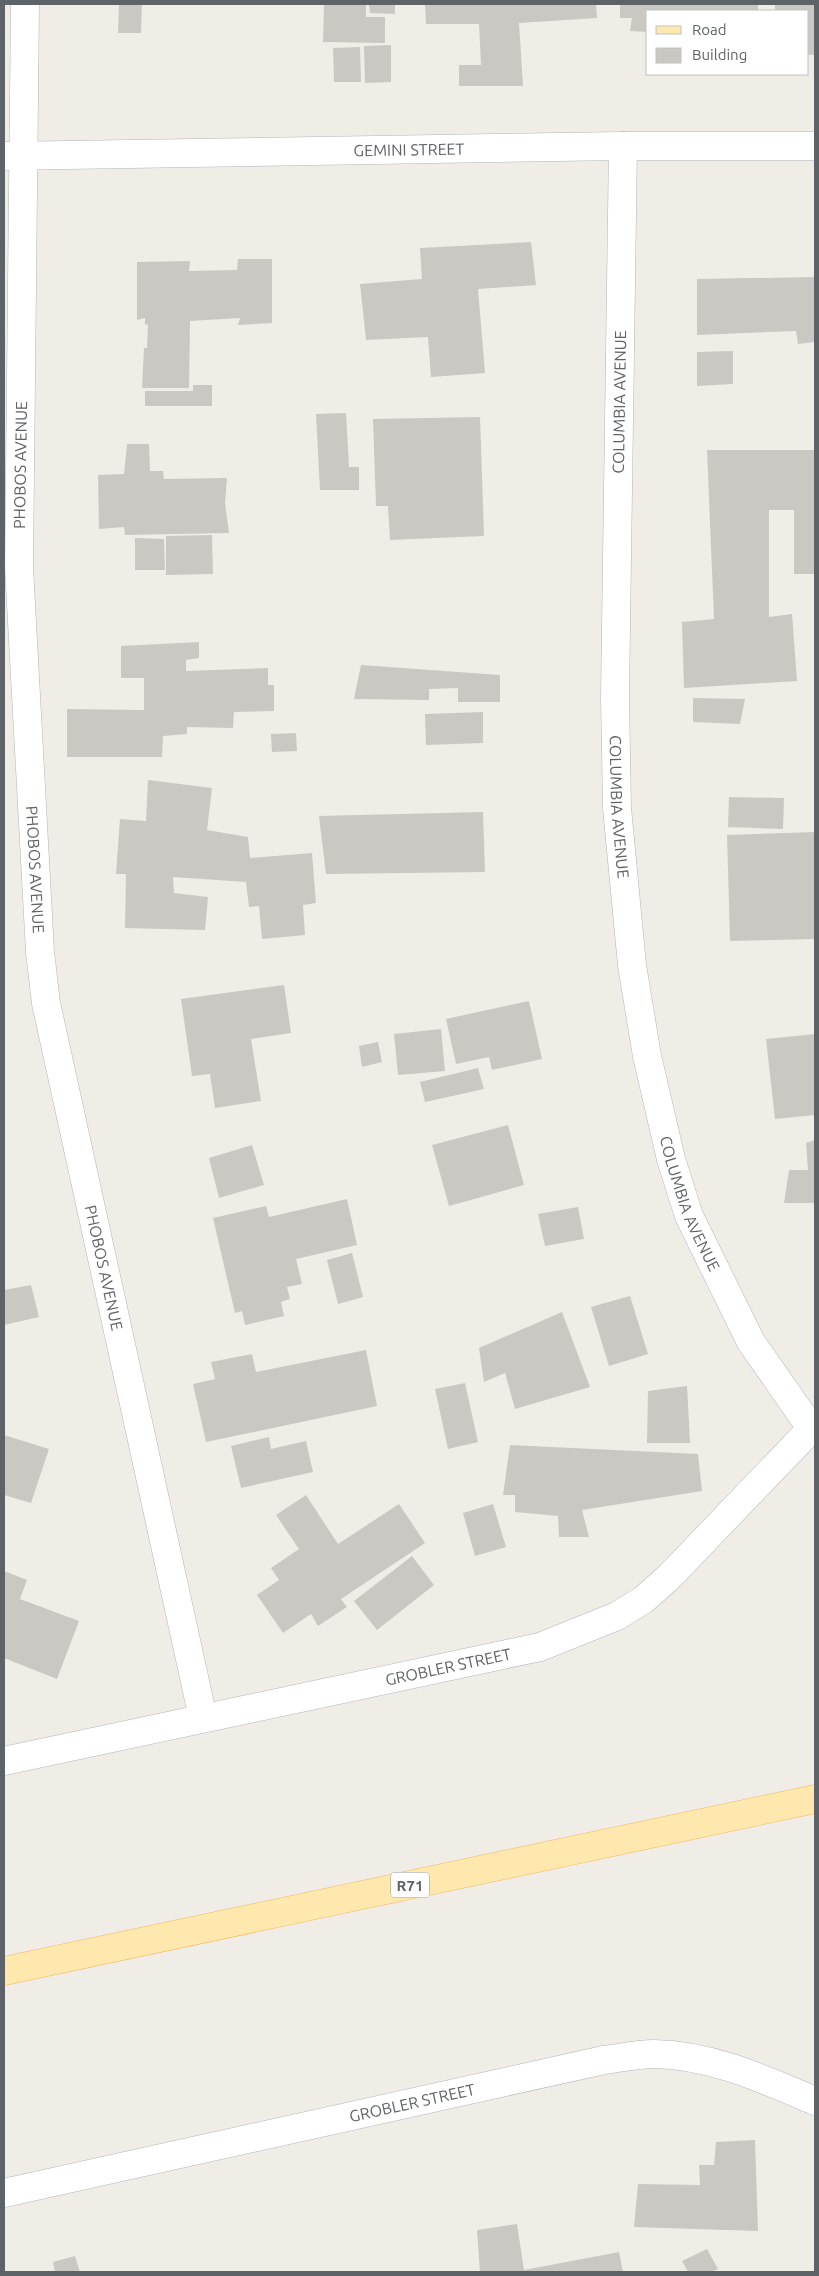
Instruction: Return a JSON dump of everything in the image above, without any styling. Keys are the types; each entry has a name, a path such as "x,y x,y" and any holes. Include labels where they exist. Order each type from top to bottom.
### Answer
{"main road":[{"name":"R71","path":"4,1971 815,1799"}],"street":[{"name":"PHOBOS AVENUE","path":"25,4 14,156 19,567 40,952 46,1003 203,1718"},
{"name":"GEMINI STREET","path":"14,156 623,146 815,146"},
{"name":"COLUMBIA AVENUE","path":"623,146 615,696 618,808 632,965 651,1075 670,1159 689,1216 751,1342 813,1427"},
{"name":"GROBLER STREET","path":"4,1761 540,1647 617,1616 644,1600 668,1578 813,1427"},
{"name":"GROBLER STREET","path":"4,2193 604,2060 652,2054 693,2057 740,2069 815,2101"}],"building":[{"path":"119,4 142,4 141,33 118,33"},
{"path":"324,4 366,4 366,17 385,17 385,43 323,42"},
{"path":"369,4 395,4 395,14 370,13"},
{"path":"425,4 596,4 597,18 519,23 523,86 459,86 459,65 481,65 479,24 426,24"},
{"path":"620,4 758,4 758,10 646,10 646,32 630,31 632,18 620,18"},
{"path":"775,4 815,4 815,55 809,55 809,10 775,10"},
{"path":"391,45 391,82 365,83 364,46"},
{"path":"360,47 361,82 334,82 333,48"},
{"path":"531,242 536,285 478,289 485,373 431,377 428,337 366,340 360,284 422,279 420,248"},
{"path":"238,259 272,259 272,323 238,325 240,318 190,321 189,388 142,388 144,348 147,348 148,324 145,325 145,318 137,320 137,262 190,261 189,271 237,270"},
{"path":"815,277 815,342 798,344 796,331 697,335 697,279"},
{"path":"733,351 733,384 697,386 697,352"},
{"path":"193,385 212,385 212,406 145,406 145,391 193,391"},
{"path":"346,413 349,467 359,467 359,490 320,490 316,414"},
{"path":"480,417 484,536 390,540 388,506 376,506 373,419"},
{"path":"127,444 149,444 150,471 163,471 164,479 227,478 225,503 229,533 125,535 124,527 99,529 98,475 124,474"},
{"path":"707,450 815,450 815,574 794,574 794,510 769,510 769,617 792,614 797,681 684,688 682,622 714,619"},
{"path":"212,535 213,574 166,575 166,536"},
{"path":"135,538 164,539 165,570 135,570"},
{"path":"199,642 199,658 186,660 186,671 268,668 268,685 274,685 274,711 234,712 233,728 187,727 187,734 163,736 162,757 67,757 67,709 144,710 144,678 121,678 121,646"},
{"path":"361,665 500,675 500,702 458,702 458,688 429,689 429,700 354,699"},
{"path":"693,698 745,699 740,724 693,722"},
{"path":"483,712 483,743 426,745 425,714"},
{"path":"296,733 297,751 272,752 271,734"},
{"path":"148,780 212,788 207,830 248,837 250,858 312,853 316,903 303,905 305,935 262,939 259,906 249,907 246,882 173,877 174,893 208,897 205,930 125,928 126,874 116,874 120,819 146,821"},
{"path":"729,797 784,798 783,829 728,827"},
{"path":"483,812 485,872 326,874 319,816"},
{"path":"815,832 815,939 730,941 727,835"},
{"path":"284,985 291,1033 251,1039 261,1101 215,1108 210,1074 192,1076 181,999"},
{"path":"529,1001 542,1059 492,1070 489,1057 456,1064 446,1019"},
{"path":"441,1029 445,1071 398,1075 394,1034"},
{"path":"815,1034 815,1115 775,1119 766,1039"},
{"path":"378,1042 382,1062 362,1067 359,1046"},
{"path":"478,1068 484,1089 425,1102 420,1082"},
{"path":"508,1125 524,1185 449,1206 432,1145"},
{"path":"815,1140 815,1203 784,1203 789,1170 808,1170 806,1143"},
{"path":"252,1145 264,1185 219,1198 209,1158"},
{"path":"347,1199 357,1245 296,1259 302,1284 287,1287 290,1299 281,1302 284,1316 245,1325 242,1311 235,1313 213,1218 266,1206 269,1217"},
{"path":"578,1207 584,1239 545,1246 538,1214"},
{"path":"352,1253 363,1297 338,1304 327,1260"},
{"path":"31,1285 39,1317 4,1325 4,1290"},
{"path":"630,1296 648,1354 609,1366 591,1307"},
{"path":"562,1312 590,1387 515,1409 505,1373 484,1382 479,1348"},
{"path":"366,1350 377,1406 206,1442 193,1384 215,1379 211,1362 252,1354 256,1372"},
{"path":"465,1383 478,1442 448,1449 435,1389"},
{"path":"687,1386 690,1443 647,1443 648,1391"},
{"path":"4,1435 49,1449 31,1503 4,1495"},
{"path":"269,1437 271,1449 306,1441 313,1472 241,1488 231,1446"},
{"path":"510,1445 698,1454 702,1491 582,1510 589,1537 559,1537 558,1516 515,1512 515,1495 503,1495"},
{"path":"306,1495 338,1544 399,1504 425,1543 341,1599 347,1607 318,1626 311,1614 283,1633 257,1595 279,1580 271,1568 299,1549 276,1515"},
{"path":"493,1504 506,1547 475,1556 463,1513"},
{"path":"412,1556 434,1585 377,1630 354,1601"},
{"path":"4,1571 27,1580 20,1599 79,1621 57,1679 4,1658"},
{"path":"755,2140 758,2231 634,2227 638,2184 700,2185 699,2165 714,2165 716,2142"},
{"path":"517,2224 524,2270 619,2252 623,2272 480,2272 477,2230"},
{"path":"707,2249 718,2269 711,2272 688,2272 682,2261"},
{"path":"75,2256 80,2272 55,2272 53,2262"}]}
